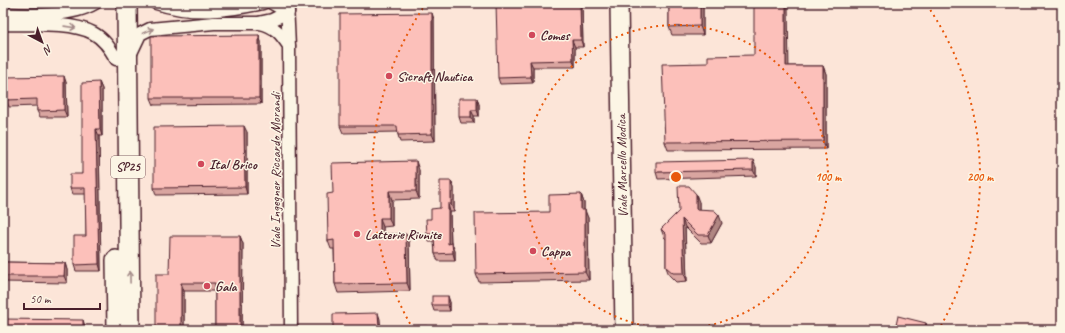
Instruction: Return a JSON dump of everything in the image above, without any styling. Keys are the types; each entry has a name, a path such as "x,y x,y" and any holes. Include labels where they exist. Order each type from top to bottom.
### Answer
{"main road":[{"name":"SP25","path":"115,3 121,60 130,330"},
{"name":"SP25","path":"117,330 121,60 127,3"}],"street":[{"path":"3,14 33,15 75,11 95,3"},
{"path":"156,3 174,9 208,12 259,4"},
{"path":"272,3 288,6"},
{"name":"Viale Marcello Modica","path":"619,3 624,330"},
{"path":"258,23 272,20 288,6"},
{"name":"Viale Ingegner Riccardo Morandi","path":"288,6 291,330"},
{"path":"3,24 57,26 85,30 93,33 105,42 121,60 140,34 150,29 214,23 258,23 270,25 289,46"}],"shaded area":[{"path":"3,3 1062,3 1062,330 3,330"}],"building":[{"name":"Comes","path":"496,3 580,3 581,40 572,40 573,60 530,61 531,77 498,78"},
{"path":"669,3 700,3 700,26 669,27"},
{"path":"754,3 786,3 786,66 823,66 823,141 665,142 662,64 708,63 708,56 754,55"},
{"name":"Sicraft Nautica","path":"432,13 432,134 398,135 397,126 340,126 340,14"},
{"path":"259,35 259,98 151,98 151,36"},
{"path":"64,76 64,110 37,111 37,99 6,100 5,77"},
{"path":"99,82 100,129 96,129 99,264 74,265 74,236 86,236 85,188 70,188 70,174 82,174 82,83"},
{"path":"459,98 477,98 477,110 471,110 471,117 459,117"},
{"name":"Ital Brico","path":"244,126 245,187 154,188 154,127"},
{"path":"753,160 753,170 656,172 656,162"},
{"name":"Latterie Riunite","path":"416,161 416,191 389,191 389,218 380,218 380,234 406,234 407,283 335,284 334,240 328,241 327,194 333,193 332,163"},
{"path":"440,181 451,181 451,204 448,204 448,244 452,243 453,253 435,254 434,234 427,234 426,219 431,219 431,209 440,208"},
{"path":"678,186 689,186 696,194 696,209 714,210 719,215 708,235 698,235 682,219 684,273 673,273 666,267 666,234 661,229 679,211"},
{"name":"Cappa","path":"581,194 581,210 585,210 585,272 476,274 475,213 549,212 549,195"},
{"name":"Gala","path":"170,236 240,236 240,330 215,330 215,283 181,283 181,330 156,330 156,274 169,274"},
{"path":"3,262 65,263 64,276 3,276"},
{"path":"432,296 448,296 448,305 432,305"},
{"path":"378,313 379,327 427,326 427,330 333,330 333,314"},
{"path":"898,316 926,323 924,330 895,330"},
{"path":"3,319 83,320 83,330 3,330"}],"place":[{"name":"Comes","path":"532,35"},
{"name":"Sicraft Nautica","path":"389,76"},
{"name":"Ital Brico","path":"201,164"},
{"name":"Latterie Riunite","path":"357,234"},
{"name":"Cappa","path":"533,251"},
{"name":"Gala","path":"207,286"}]}
